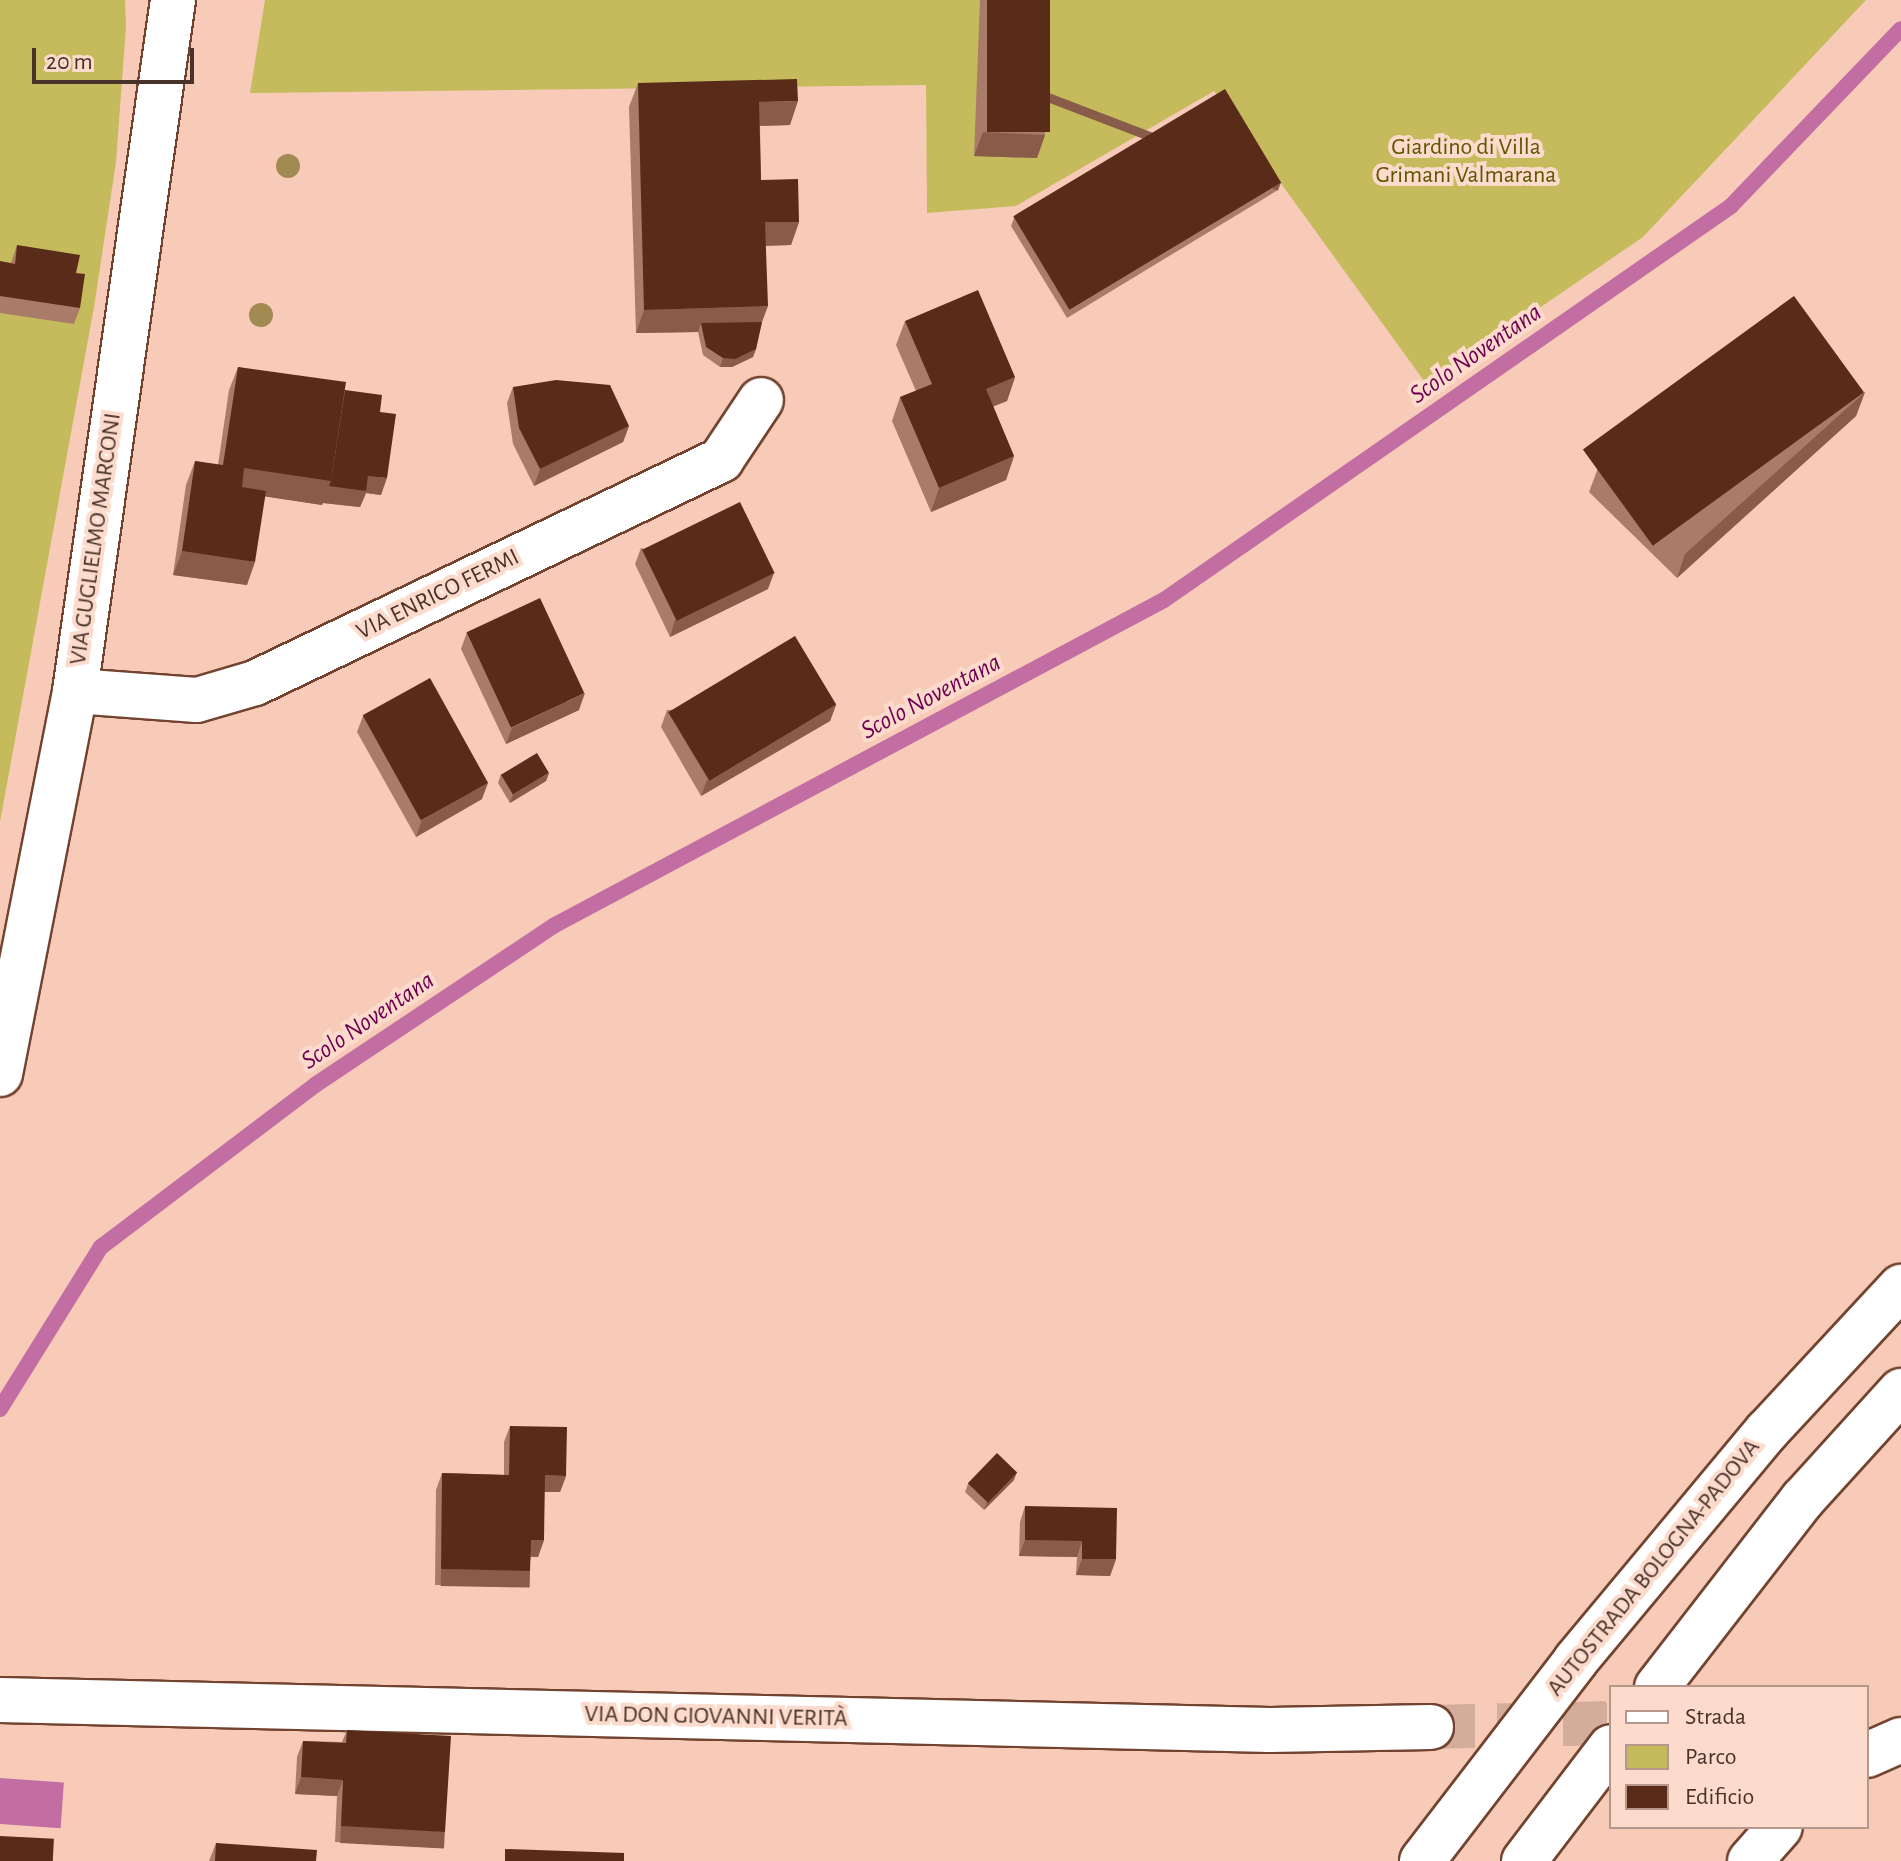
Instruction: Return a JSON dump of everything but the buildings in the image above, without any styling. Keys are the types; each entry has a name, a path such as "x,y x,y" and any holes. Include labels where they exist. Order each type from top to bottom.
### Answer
{"main road":[{"name":"VIA GUGLIELMO MARCONI","path":"0,1074 75,691 173,0"},
{"name":"VIA ENRICO FERMI","path":"75,691 197,700 255,683 721,460 761,400"},
{"name":"AUTOSTRADA BOLOGNA-PADOVA","path":"1422,1861 1656,1563 1767,1431 1901,1287"},
{"path":"1659,1685 1803,1499 1901,1391"},
{"name":"VIA DON GIOVANNI VERITÀ","path":"0,1700 1270,1730 1431,1727"},
{"path":"1524,1861 1609,1750"},
{"path":"1750,1861 1778,1829"}],"green space":[{"path":"0,0 125,0 126,26 116,162 94,307 0,822"},
{"name":"Giardino di Villa Grimani Valmarana","path":"265,0 1866,0 1643,237 1427,385 1214,91 1016,206 927,213 926,85 250,93"}],"shaded area":[{"path":"0,1778 64,1782 61,1828 0,1824"}],"waterway":[{"name":"Scolo Noventana","path":"0,1409 101,1247 315,1085 555,925 1164,600 1731,206 1901,29"}],"tunnel":[{"path":"1431,1727 1609,1723"}]}
